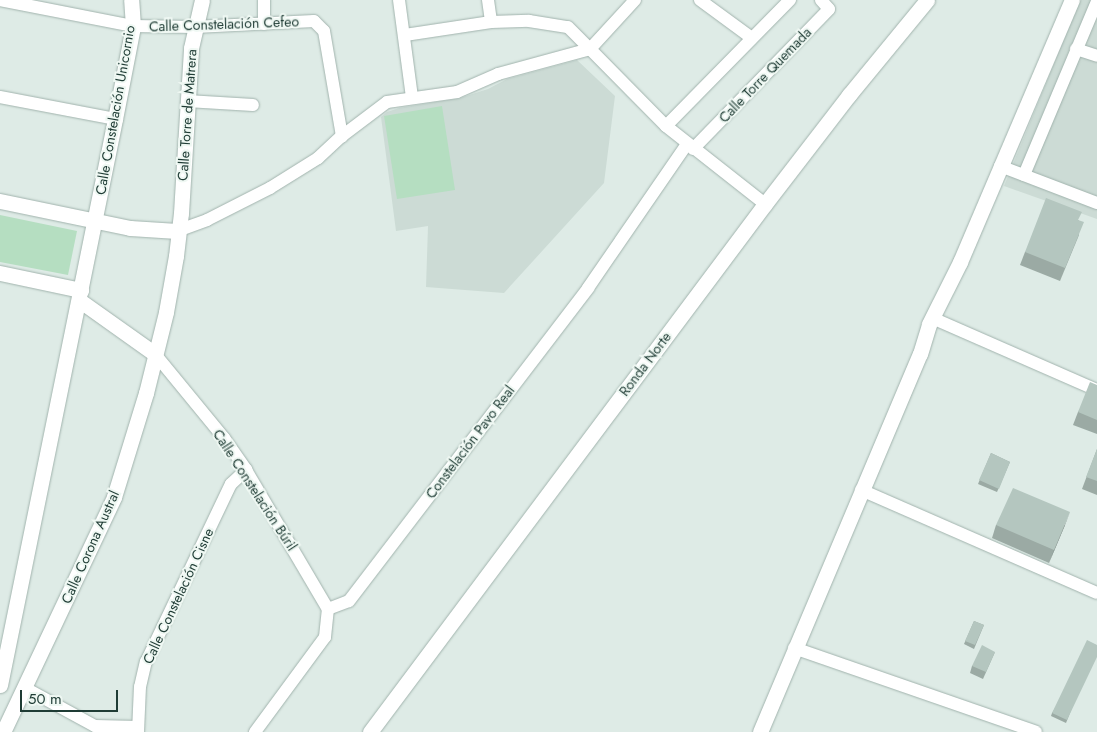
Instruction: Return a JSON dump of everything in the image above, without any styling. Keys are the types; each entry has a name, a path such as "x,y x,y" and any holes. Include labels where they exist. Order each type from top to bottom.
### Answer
{"street":[{"name":"Calle Constelación Cefeo","path":"0,0 48,5 133,26 195,27 314,21 324,31 342,136"},
{"name":"Calle Constelación Unicornio","path":"80,295 133,26 131,0"},
{"name":"Calle Torre de Matrera","path":"155,354 166,312 181,213 191,48 202,0"},
{"path":"264,0 264,24"},
{"path":"399,0 405,35 403,43 412,97"},
{"path":"488,0 491,22"},
{"path":"0,201 130,228 177,231 207,220 270,188 318,158 342,136 382,105 412,97 457,92 498,74 590,48 635,0"},
{"path":"700,0 752,38"},
{"path":"666,126 790,0"},
{"name":"Calle Torre Quemada","path":"690,147 738,105 828,9 821,0"},
{"name":"Ronda Norte","path":"370,732 765,204 849,95 927,0"},
{"path":"760,732 920,354 932,318 960,262 1072,0"},
{"path":"1024,175 1097,1"},
{"path":"405,35 491,22 530,22 568,27 666,126 690,147 765,204"},
{"path":"1076,49 1097,56"},
{"path":"0,97 115,119"},
{"path":"187,101 253,105"},
{"name":"Constelación Pavo Real","path":"328,609 349,601 588,288 690,147"},
{"path":"1000,166 1097,202"},
{"path":"0,274 80,295 155,354"},
{"path":"0,684 80,295"},
{"path":"932,318 1097,390"},
{"name":"Calle Constelación Búril","path":"155,354 224,438 246,470 328,609"},
{"name":"Calle Corona Austral","path":"3,732 114,497 146,393 155,354"},
{"name":"Calle Constelación Cisne","path":"138,730 140,687 146,662 231,484 246,470"},
{"path":"861,490 1097,592"},
{"path":"255,732 325,637 328,609"},
{"path":"794,648 1036,732"},
{"path":"25,688 95,726 138,730"}],"shaded area":[{"path":"1080,0 1097,0 1097,219 1004,186"},
{"path":"577,60 615,96 604,183 504,293 426,287 428,226 396,231 381,117 387,112 399,108 460,98 488,89 507,79"}],"green space":[{"path":"442,106 455,190 397,199 384,116"},
{"path":"0,215 77,231 68,275 0,262"}],"building":[{"path":"1046,198 1082,212 1078,220 1084,222 1065,268 1025,252"},
{"path":"1090,382 1097,385 1097,420 1078,412"},
{"path":"1097,449 1097,481 1086,477"},
{"path":"991,453 1010,462 999,489 979,480"},
{"path":"1013,488 1070,512 1054,550 996,525"},
{"path":"974,621 984,625 975,645 965,641"},
{"path":"1087,640 1097,645 1097,657 1067,720 1052,713"},
{"path":"982,645 995,652 986,672 972,666"}]}
